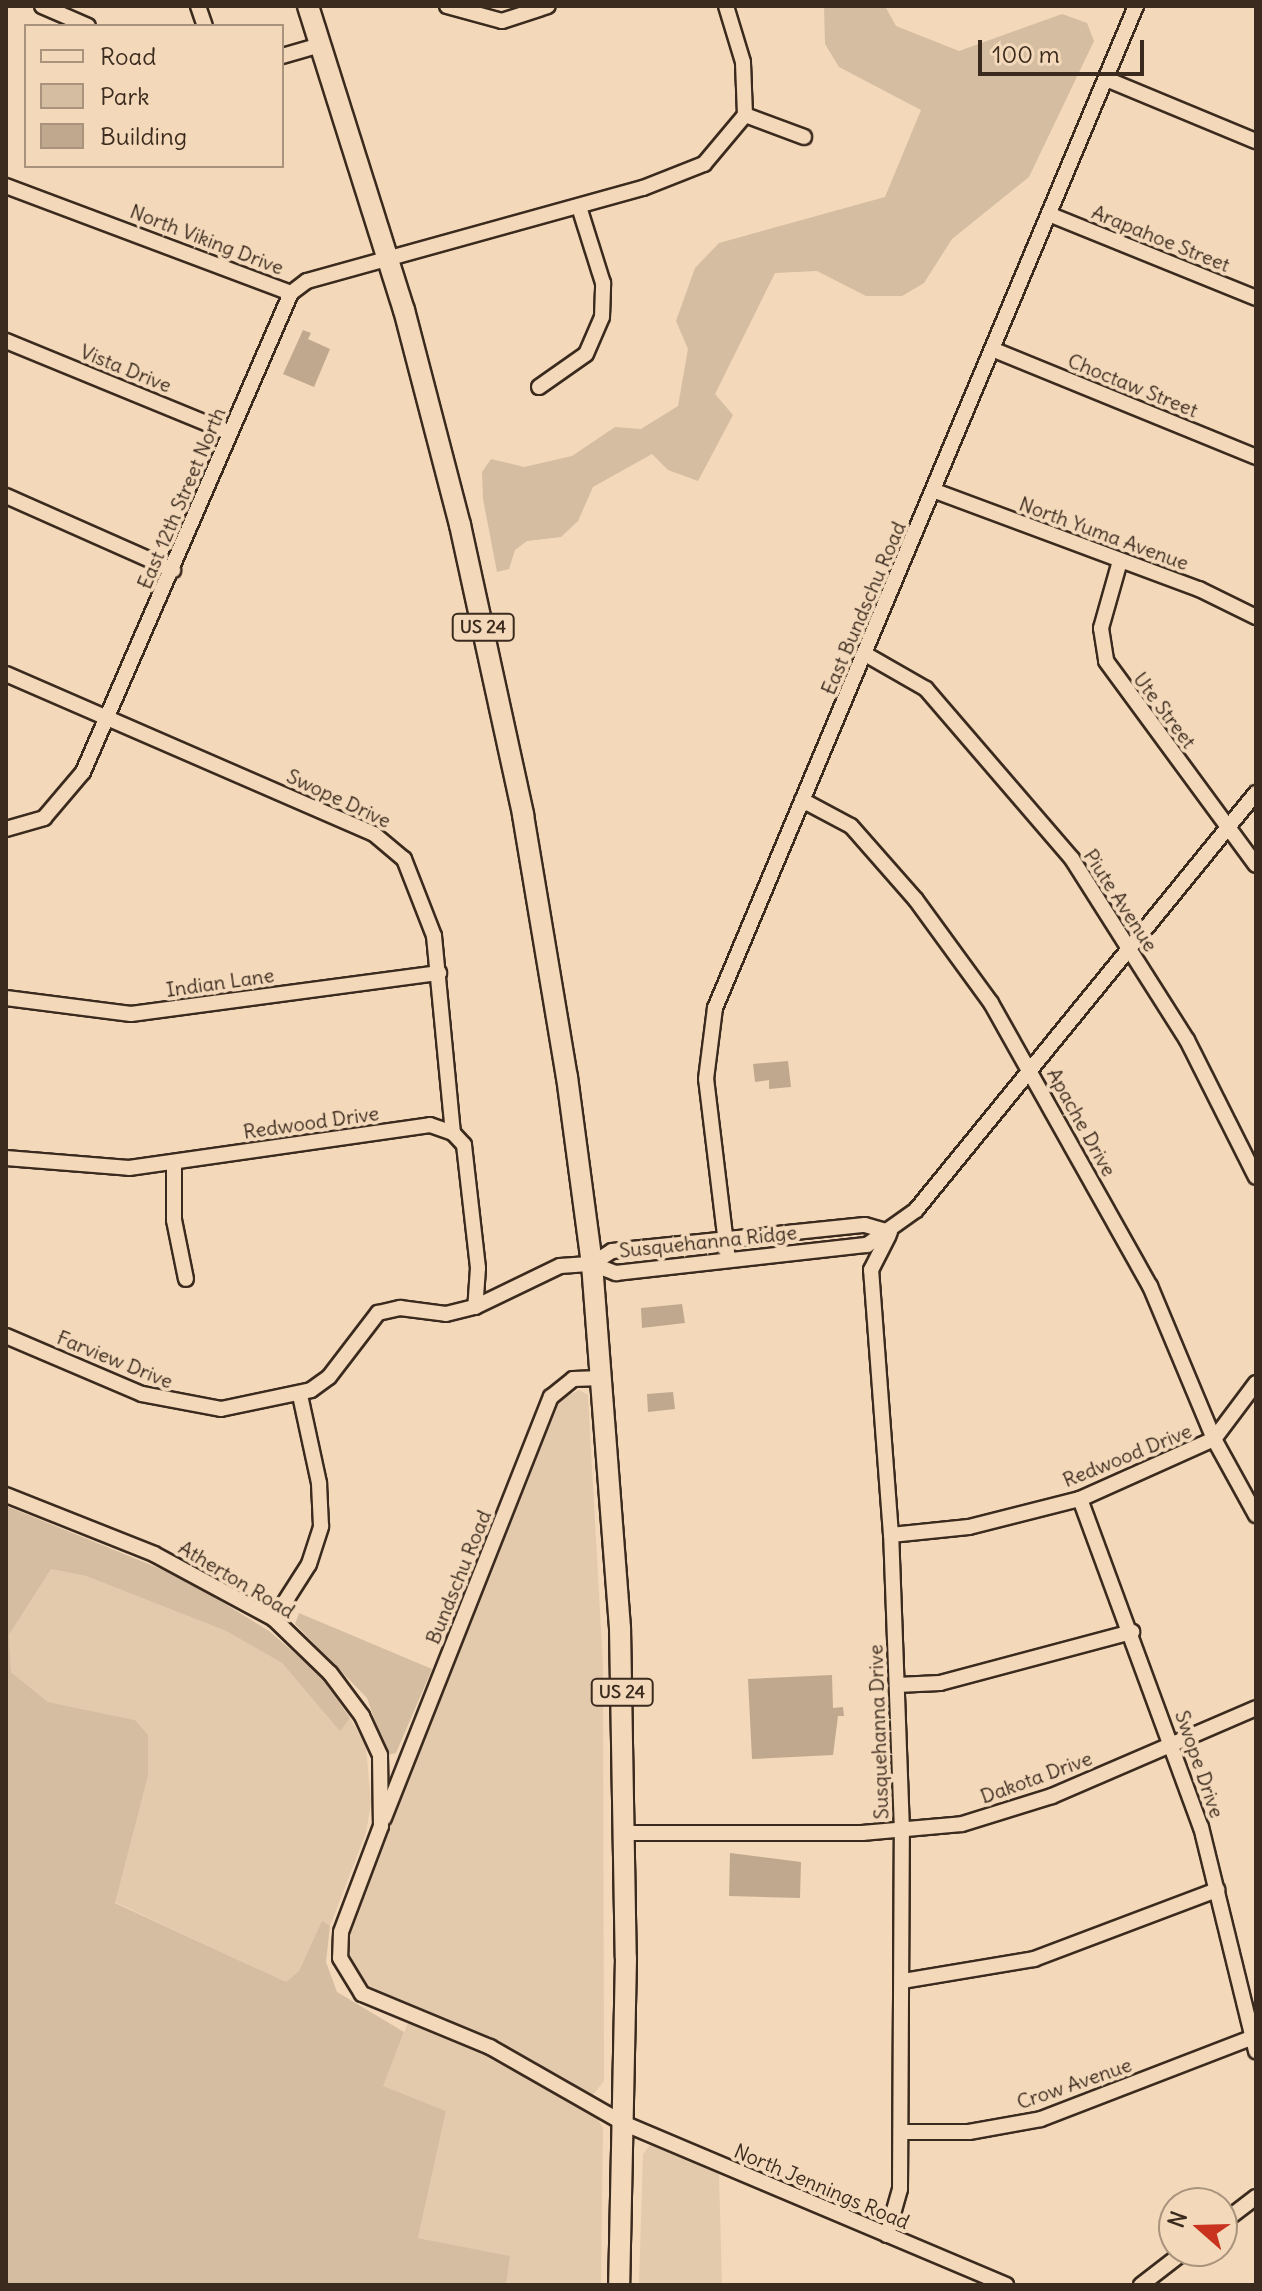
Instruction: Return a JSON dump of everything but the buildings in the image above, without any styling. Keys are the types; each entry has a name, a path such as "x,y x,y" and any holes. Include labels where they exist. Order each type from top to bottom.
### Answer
{"highway":[{"name":"US 24","path":"308,6 388,258 460,525 523,813 592,1264 620,1628 625,1833 619,2285"}],"street":[{"path":"42,6 83,24"},
{"path":"447,6 502,21 548,6"},
{"path":"726,6 743,62 745,115 804,137"},
{"name":"East Bundschu Road","path":"728,1260 706,1079 708,1033 802,800 935,491 1136,6"},
{"path":"284,55 320,45"},
{"path":"1106,79 1256,141"},
{"name":"North Viking Drive","path":"6,186 291,293 307,281 579,207 704,164 745,115"},
{"path":"539,387 586,354 602,317 603,283 579,207"},
{"name":"Arapahoe Street","path":"1051,215 1256,298"},
{"name":"East 12th Street North","path":"6,829 31,825 54,809 83,772 110,719 291,293"},
{"name":"Vista Drive","path":"6,341 230,433"},
{"name":"Choctaw Street","path":"994,350 1256,457"},
{"name":"North Yuma Avenue","path":"935,491 1120,561 1256,617"},
{"path":"6,496 173,570"},
{"name":"Ute Street","path":"1120,561 1101,628 1106,661 1256,865"},
{"name":"Piute Avenue","path":"865,654 926,689 1072,859 1187,1040 1256,1177"},
{"name":"Swope Drive","path":"6,674 387,841 422,897 439,973 453,1133 464,1145 478,1268 475,1307"},
{"name":"Susquehanna Ridge","path":"592,1264 616,1273 867,1245 890,1232 1256,793"},
{"name":"Apache Drive","path":"802,800 851,826 916,900 1029,1069 1150,1286 1214,1439 1256,1515"},
{"name":"Indian Lane","path":"6,998 131,1014 439,973"},
{"name":"Redwood Drive","path":"6,1158 129,1168 430,1125 453,1133"},
{"path":"174,1162 174,1220 186,1279"},
{"name":"Susquehanna Ridge","path":"592,1264 612,1251 865,1225 890,1232"},
{"name":"Susquehanna Drive","path":"887,2235 900,2189 902,1831 891,1535 871,1270 890,1232"},
{"path":"674,1245 676,1266"},
{"name":"Farview Drive","path":"6,1336 177,1405 221,1409 300,1395 329,1377 378,1313 400,1308 446,1314 475,1307 542,1271 592,1264"},
{"name":"Bundschu Road","path":"381,1826 551,1397 573,1379 602,1378"},
{"name":"Redwood Drive","path":"891,1535 969,1527 1080,1499 1214,1439 1256,1383"},
{"path":"274,1619 309,1564 321,1526 316,1462 300,1395"},
{"name":"Atherton Road","path":"6,1495 154,1554 274,1619 330,1673 374,1737 381,1826 341,1932 340,1958 351,1983 362,1994 490,2047 623,2123"},
{"name":"Swope Drive","path":"1080,1499 1173,1744 1217,1890 1254,2044"},
{"path":"897,1685 940,1683 1132,1632"},
{"name":"Dakota Drive","path":"625,1833 902,1831 1014,1810 1256,1708"},
{"path":"903,1981 1034,1959 1217,1890"},
{"name":"Crow Avenue","path":"901,2132 969,2132 1041,2119 1254,2044"},
{"name":"North Jennings Road","path":"623,2123 887,2235 982,2280 1006,2285"},
{"path":"1238,2211 1256,2197"},
{"path":"1141,2285 1164,2267"}],"shaded area":[{"path":"579,1390 588,1395 603,1665 604,2081 593,2095 458,2024 367,1988 353,1969 349,1948 349,1930 557,1402"},
{"path":"51,1569 86,1576 226,1631 282,1663 340,1730 350,1718 366,1746 371,1803 366,1833 330,1926 323,1922 299,1971 287,1983 115,1902 148,1776 147,1735 135,1720 48,1702 11,1672 9,1635"},
{"path":"408,2023 484,2051 596,2116 603,2128 601,2285 506,2285 509,2256 418,2238 446,2111 382,2086"},
{"path":"650,2145 719,2173 722,2285 639,2285 643,2154"}],"green space":[{"path":"824,6 885,6 896,26 959,51 1062,14 1087,23 1094,41 1029,177 952,239 924,283 902,296 866,296 817,271 775,273 715,394 733,415 698,481 668,470 652,454 593,487 578,521 561,537 527,541 515,550 509,569 497,572 483,499 482,472 491,459 524,467 572,456 615,427 641,429 678,406 688,349 676,321 695,268 719,243 885,197 921,110 839,67 825,44"},
{"path":"6,1506 183,1578 269,1631 320,1675 350,1718 340,1731 282,1663 226,1631 86,1576 51,1569 9,1635 11,1672 48,1702 135,1720 148,1735 148,1776 115,1903 286,1982 299,1971 322,1921 330,1926 326,1962 337,1992 404,2032 383,2086 446,2111 418,2238 510,2256 506,2285 6,2285"},
{"path":"299,1613 432,1669 396,1753 387,1755 367,1698 295,1624"}]}
